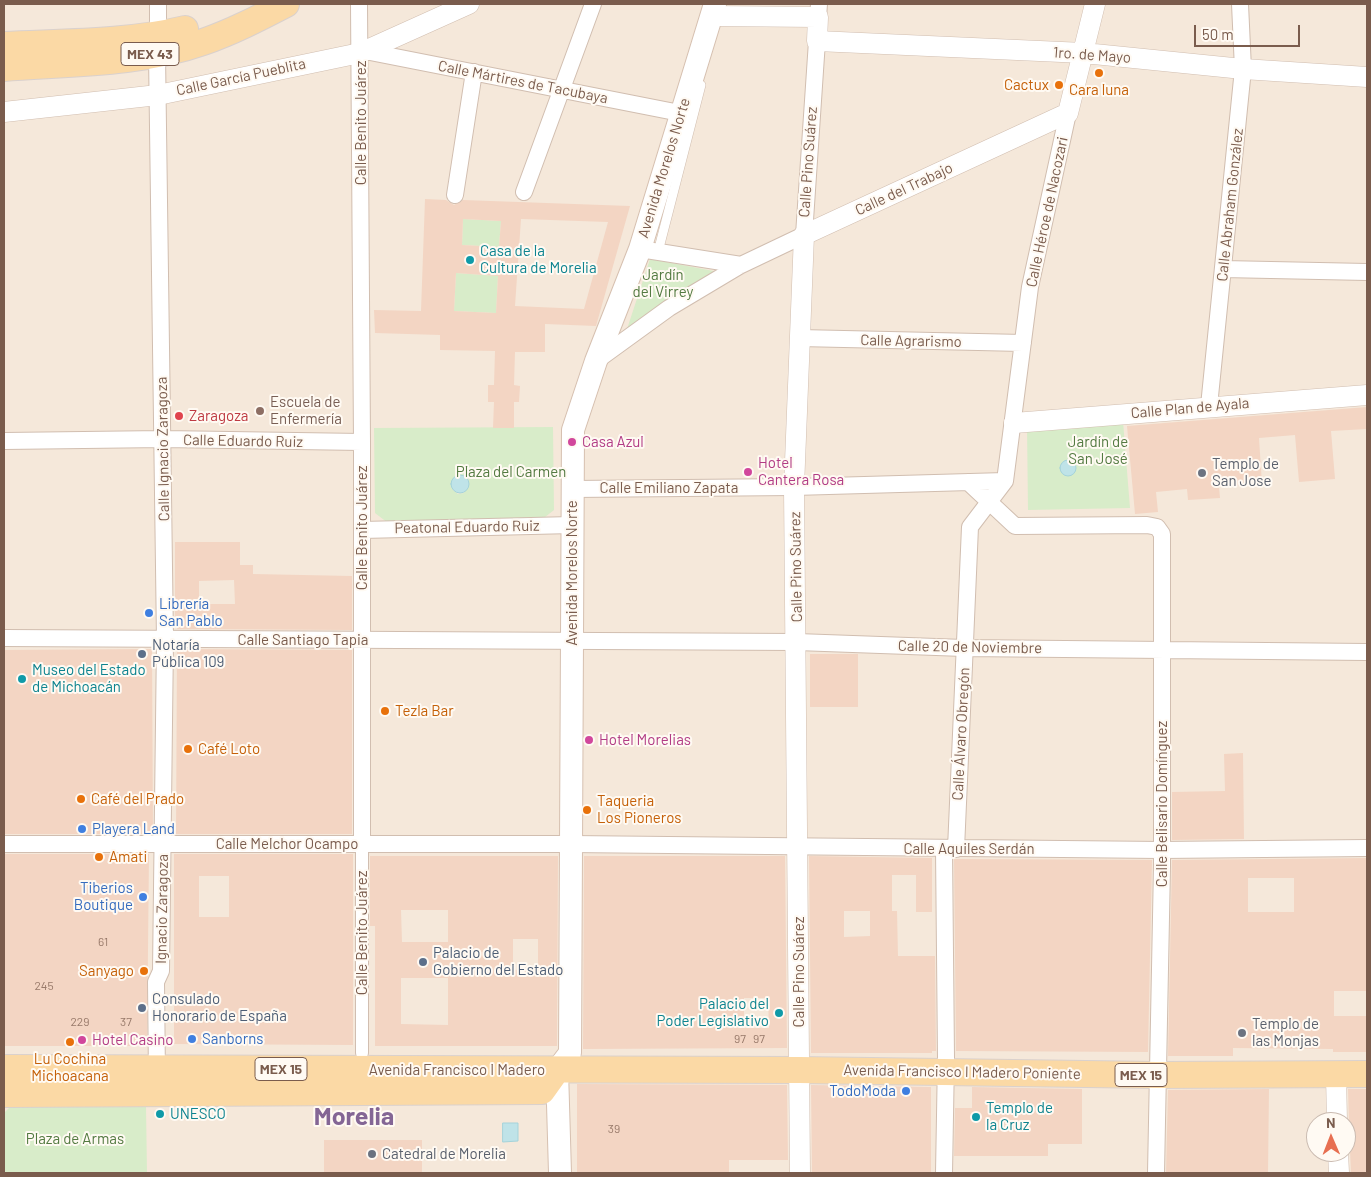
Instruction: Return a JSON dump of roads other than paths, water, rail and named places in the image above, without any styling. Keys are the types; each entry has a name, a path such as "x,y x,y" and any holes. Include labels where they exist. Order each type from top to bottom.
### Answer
{"main road":[{"name":"MEX 43","path":"4,68 158,44 248,4"},
{"name":"MEX 43","path":"4,45 202,42 249,24 286,4"},
{"name":"Avenida Morelos Norte","path":"558,1070 570,1053 573,430 596,361 649,250 680,112 717,10"},
{"name":"Avenida Francisco I Madero","path":"4,1068 157,1080"},
{"name":"Avenida Francisco I Madero Poniente","path":"558,1070 799,1070 1157,1075 1367,1074"},
{"name":"Avenida Francisco I Madero","path":"4,1094 157,1080 558,1070"},
{"path":"558,1070 560,1173"}],"street":[{"name":"Calle Ignacio Zaragoza","path":"158,4 166,640 163,844"},
{"name":"Calle Benito Juárez","path":"359,4 363,52 362,1053"},
{"name":"Calle García Pueblita","path":"4,112 158,95 363,52 469,4"},
{"path":"524,192 593,4"},
{"name":"Calle Héroe de Nacozari","path":"1005,481 1014,423 1030,287 1068,113 1095,4"},
{"name":"Calle Abraham González","path":"1209,406 1243,69 1240,4"},
{"path":"717,10 818,10"},
{"name":"Calle Pino Suárez","path":"800,1173 797,642 794,487 804,235 818,10"},
{"name":"1ro. de Mayo","path":"817,41 1084,54 1243,69 1367,77"},
{"name":"Calle Mártires de Tacubaya","path":"363,52 680,112"},
{"path":"455,195 474,72"},
{"name":"Calle del Trabajo","path":"596,361 669,308 741,265 1068,113"},
{"path":"649,250 741,265"},
{"path":"1223,270 1367,272"},
{"name":"Calle Agrarismo","path":"799,338 1023,343"},
{"name":"Calle Plan de Ayala","path":"1014,423 1209,406 1367,395"},
{"name":"Calle Eduardo Ruiz","path":"4,441 163,439 362,442"},
{"name":"Calle Emiliano Zapata","path":"572,489 794,487 1005,481"},
{"name":"Calle Álvaro Obregón","path":"944,1173 950,849 964,648 970,527 1005,481"},
{"path":"968,482 990,503"},
{"name":"Calle Belisario Domínguez","path":"990,503 1015,526 1146,525 1157,527 1162,534 1161,850 1156,1173"},
{"name":"Peatonal Eduardo Ruiz","path":"362,530 573,525"},
{"name":"Calle Santiago Tapia","path":"4,638 572,640"},
{"name":"Calle 20 de Noviembre","path":"572,640 797,642 964,648 1367,652"},
{"name":"Calle Melchor Ocampo","path":"4,844 570,844"},
{"name":"Ignacio Zaragoza","path":"157,1080 156,982 161,971 163,844"},
{"name":"Calle Aquiles Serdán","path":"570,844 950,849 1161,850 1367,848"},
{"path":"1336,1074 1337,1112"}],"lane":[{"path":"649,250 717,10"}],"water":[{"path":"1068,460 1076,468 1068,476 1060,468"},
{"path":"456,475 464,475 469,480 467,491 456,493 451,488 451,480"},
{"path":"503,1123 518,1123 518,1141 503,1142"}],"place":[{"name":"Cara luna","path":"1099,73"},
{"name":"Cactux","path":"1059,85"},
{"name":"Casa de la Cultura de Morelia","path":"470,260"},
{"name":"Escuela de Enfermería","path":"260,411"},
{"name":"Zaragoza","path":"179,416"},
{"name":"Casa Azul","path":"572,442"},
{"name":"Hotel Cantera Rosa","path":"748,472"},
{"name":"Templo de San Jose","path":"1202,473"},
{"name":"Librería San Pablo","path":"149,613"},
{"name":"Notaría Pública 109","path":"142,654"},
{"name":"Museo del Estado de Michoacán","path":"22,679"},
{"name":"Tezla Bar","path":"385,711"},
{"name":"Hotel Morelias","path":"589,740"},
{"name":"Café Loto","path":"188,749"},
{"name":"Café del Prado","path":"81,799"},
{"name":"Taqueria Los Pioneros","path":"587,810"},
{"name":"Playera Land","path":"82,829"},
{"name":"Amati","path":"99,857"},
{"name":"Tiberios Boutique","path":"143,897"},
{"name":"Palacio de Gobierno del Estado","path":"423,962"},
{"name":"Sanyago","path":"144,971"},
{"name":"Consulado Honorario de España","path":"142,1008"},
{"name":"Palacio del Poder Legislativo","path":"779,1013"},
{"name":"Templo de las Monjas","path":"1242,1033"},
{"name":"Sanborns","path":"192,1039"},
{"name":"Hotel Casino","path":"82,1040"},
{"name":"Lu Cochina Michoacana","path":"70,1042"},
{"name":"TodoModa","path":"906,1091"},
{"name":"UNESCO","path":"160,1114"},
{"name":"Templo de la Cruz","path":"976,1117"},
{"name":"Catedral de Morelia","path":"372,1154"}],"district":[{"name":"Morelia","path":"354,1117"}],"park label":[{"name":"Jardín del Virrey","path":"663,284"},
{"name":"Jardín de San José","path":"1098,450"},
{"name":"Plaza del Carmen","path":"511,472"},
{"name":"Plaza de Armas","path":"75,1139"}]}
